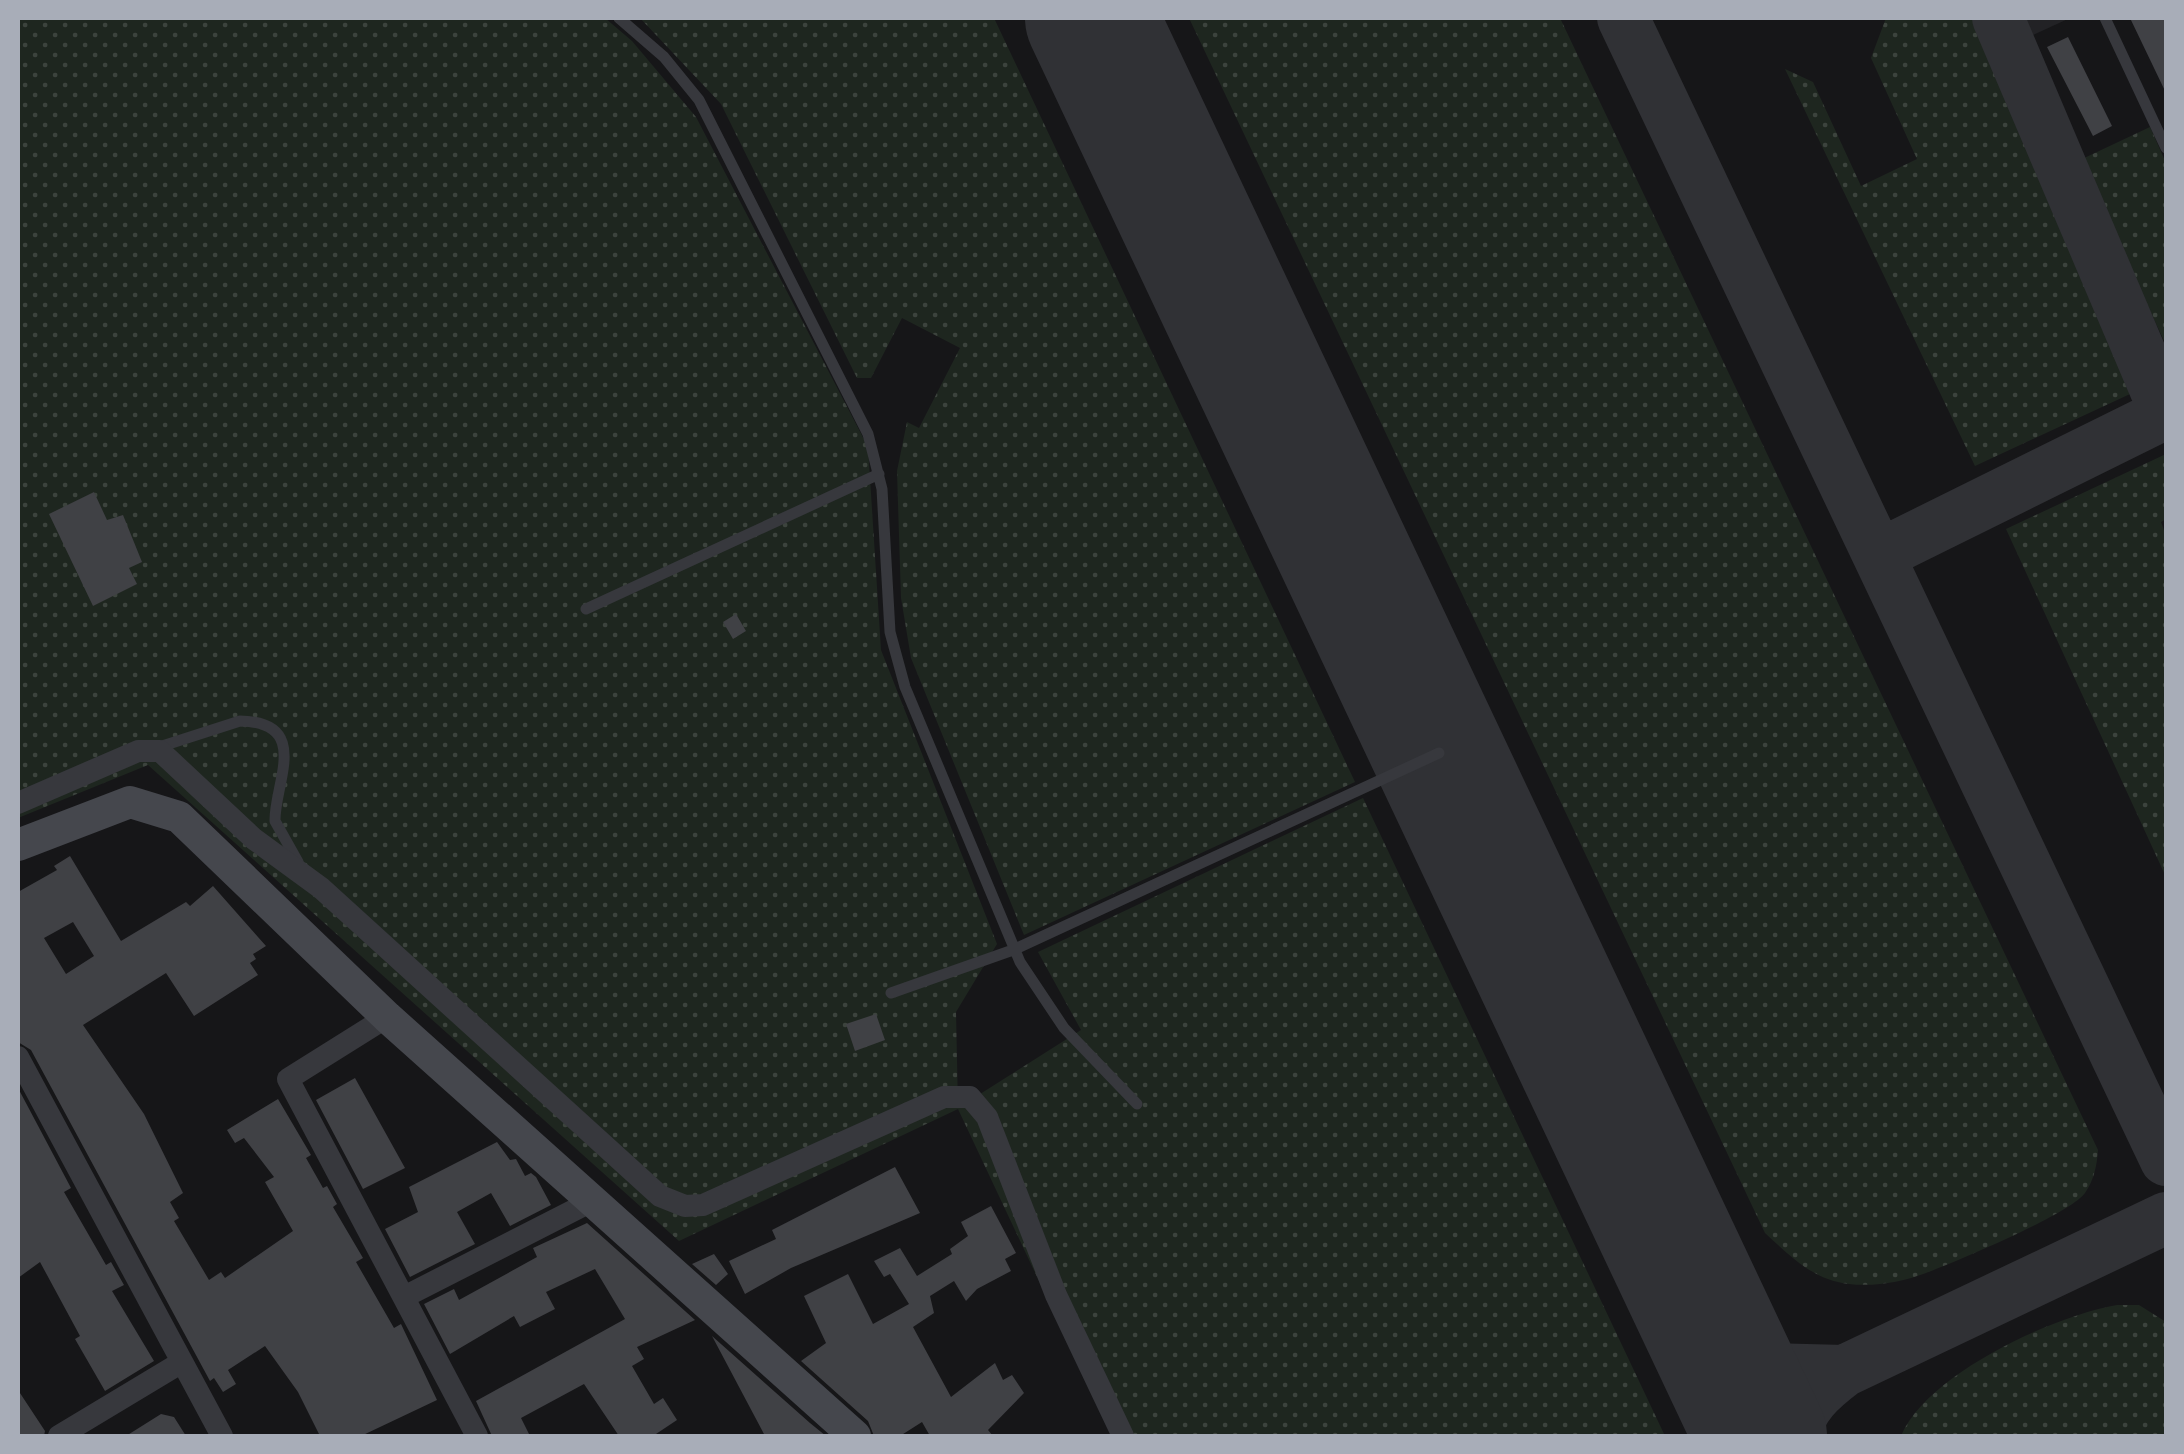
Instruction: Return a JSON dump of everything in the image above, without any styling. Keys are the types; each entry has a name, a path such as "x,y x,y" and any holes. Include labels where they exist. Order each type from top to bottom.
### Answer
{"street":[{"path":"18,803 138,751 153,749 167,756 254,839 308,878 660,1196 677,1204 703,1205 944,1097 970,1097 988,1118 1056,1295 1123,1436"},
{"path":"18,846 130,802 179,817 387,1017 855,1436"},
{"path":"387,1017 288,1080 404,1298 468,1434"},
{"path":"18,1057 222,1436"},
{"path":"404,1298 592,1201"},
{"path":"59,1436 182,1362"}],"lane":[{"path":"619,18 682,77 714,124 860,415 880,474 893,651 1013,950 1064,1028 1137,1104"},
{"path":"2105,18 2166,148"},
{"path":"586,610 880,474"},
{"path":"153,749 240,722 253,722 275,733 287,768 275,821 308,878"},
{"path":"892,993 1013,950 1438,753"}],"shaded area":[{"path":"18,18 605,18 632,41 696,117 868,447 881,650 997,944 956,1012 958,1108 1081,1030 1038,952 1363,798 1665,1436 1112,1436 958,1109 679,1241 148,765 18,818"},
{"path":"640,18 994,18 1355,782 1024,935 911,658 901,598 897,471 907,422 919,428 960,348 902,318 871,378 857,378 721,104"},
{"path":"1189,18 1560,18 2098,1150 2091,1183 2075,1202 2036,1225 1961,1259 1917,1276 1878,1284 1849,1284 1824,1278 1803,1266 1765,1233"},
{"path":"1886,18 1983,18 2143,388 1975,466 1785,69 1813,82 1861,186 1917,159 1871,58"},
{"path":"1983,18 2070,18 1998,51"},
{"path":"2150,127 2166,163 2166,345 2080,160"},
{"path":"2166,454 2166,519 2161,522 2166,536 2166,877 2006,529"},
{"path":"2117,1305 2139,1305 2166,1322 2166,1436 1901,1436 1915,1413 1937,1391 1995,1351 2060,1321"}],"building":[{"path":"2130,18 2166,18 2166,93"},
{"path":"2068,37 2112,126 2093,136 2047,47"},
{"path":"94,492 107,520 123,515 142,562 129,568 137,584 93,606 49,514"},
{"path":"736,614 746,631 733,639 723,622"},
{"path":"70,856 121,941 186,902 190,906 213,886 266,946 253,954 256,959 250,963 258,975 194,1016 166,973 83,1025 144,1114 183,1193 170,1202 179,1218 174,1221 209,1280 221,1272 225,1278 293,1231 265,1182 274,1177 244,1138 235,1143 227,1130 278,1099 311,1155 306,1158 323,1188 327,1186 337,1204 333,1207 363,1258 356,1262 394,1328 401,1324 437,1400 361,1436 320,1436 298,1392 265,1346 228,1370 236,1384 223,1392 214,1378 210,1381 31,1050 18,1042 18,892 57,870 54,866","holes":["73,922 94,956 66,974 44,938"]},
{"path":"876,1014 885,1040 855,1051 846,1024"},
{"path":"355,1078 405,1168 363,1189 316,1100"},
{"path":"18,1088 71,1188 64,1192 106,1265 111,1262 124,1285 112,1291 154,1361 105,1391 75,1339 80,1336 40,1262 18,1278"},
{"path":"497,1142 510,1160 516,1159 525,1176 531,1173 536,1177 551,1205 510,1226 491,1193 457,1212 475,1244 410,1277 385,1229 418,1212 409,1187"},
{"path":"895,1167 920,1213 791,1268 745,1294 729,1261 776,1239 772,1230"},
{"path":"991,1206 1016,1253 1005,1259 1011,1271 977,1289 966,1301 954,1281 930,1296 934,1313 913,1327 951,1397 995,1363 1003,1380 1012,1375 1024,1393 988,1430 993,1436 930,1436 922,1422 900,1436 874,1436 868,1421 801,1361 826,1343 804,1296 848,1274 873,1324 909,1304 890,1274 884,1277 874,1261 900,1248 917,1276 952,1254 950,1249 968,1236 961,1222"},
{"path":"587,1223 695,1320 637,1347 644,1359 632,1366 654,1404 663,1398 677,1420 653,1436 619,1436 584,1384 521,1418 530,1436 492,1436 476,1401 625,1319 595,1269 546,1292 555,1309 520,1327 514,1316 450,1354 424,1304 454,1289 459,1300 537,1257 533,1248"},
{"path":"714,1254 728,1274 716,1285 692,1264"},
{"path":"712,1336 810,1423 826,1436 765,1436"},
{"path":"18,1390 45,1431 44,1436 18,1436"},
{"path":"161,1414 174,1417 186,1436 126,1436"}],"taxiway":[{"path":"1623,18 2166,1160"},
{"path":"1998,18 2166,414"},
{"path":"1879,555 2166,413"},
{"path":"1712,1333 1741,1355 1773,1369 1844,1371 2166,1218"},
{"path":"1794,1436 1813,1399 1844,1371"}],"runway":[{"path":"1091,18 1761,1436"}]}
